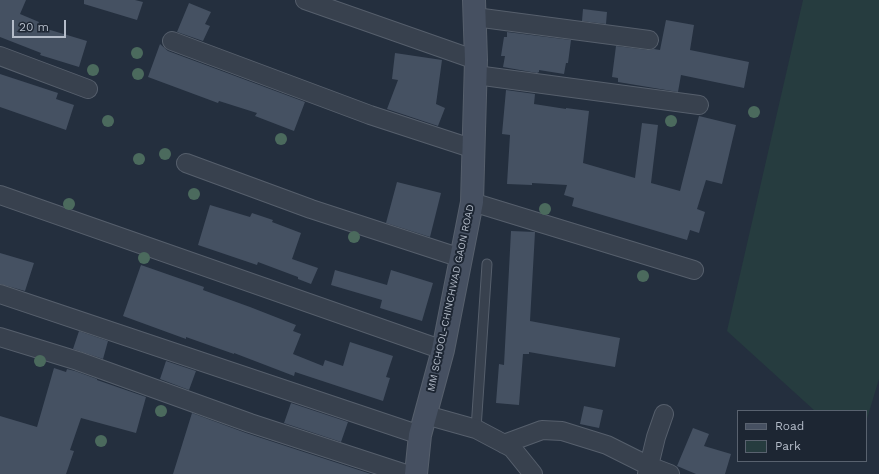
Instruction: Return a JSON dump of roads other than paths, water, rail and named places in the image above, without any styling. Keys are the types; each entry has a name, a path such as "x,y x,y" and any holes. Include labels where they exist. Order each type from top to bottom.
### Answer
{"main road":[{"name":"MM SCHOOL-CHINCHWAD GAON ROAD","path":"416,474 423,425 442,350 472,202 476,67 475,9"}],"street":[{"path":"305,0 476,67 699,105"},
{"path":"475,9 649,40"},
{"path":"172,41 370,115 474,149"},
{"path":"0,56 88,89"},
{"path":"186,163 311,210 461,258"},
{"path":"0,195 442,350"},
{"path":"472,202 694,270"},
{"path":"0,294 423,425 476,429 512,448 533,474"},
{"path":"0,337 78,361 250,423 406,474"},
{"path":"648,470 656,437 664,414"},
{"path":"504,444 542,430 562,431 607,445 648,470 670,474"}],"lane":[{"path":"476,429 487,264"}]}
